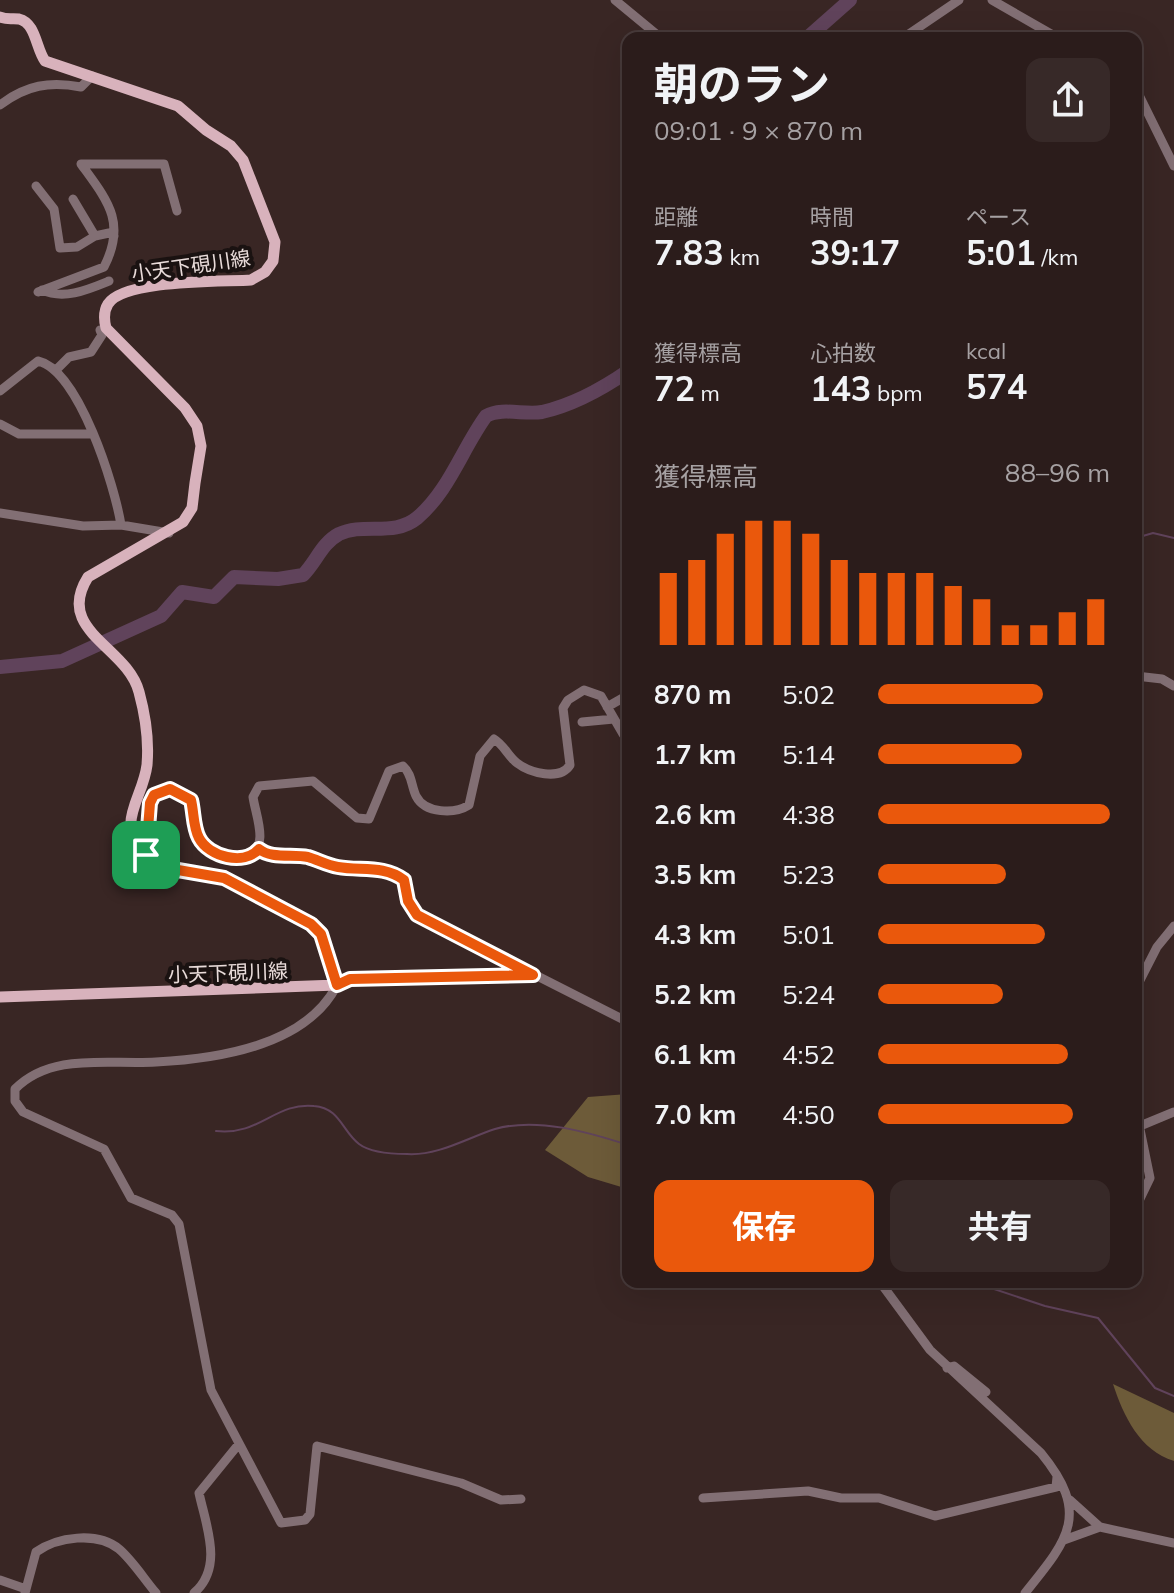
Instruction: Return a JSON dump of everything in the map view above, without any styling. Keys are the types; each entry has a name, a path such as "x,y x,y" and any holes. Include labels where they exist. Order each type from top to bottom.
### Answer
{"main road":[{"name":"小天下硯川線","path":"0,17 21,19 28,25 34,32 36,48 45,61 178,106 231,146 243,160 275,242 273,261 265,272 251,280 149,287 113,299 103,317 106,328 185,408 197,426 201,446 192,508 183,522 169,533 88,577 79,592 77,607 84,624 104,644 138,689 147,761 130,813 129,828 146,855"},
{"path":"146,855 178,870 224,878 311,924 321,934 336,986"},
{"name":"小天下硯川線","path":"0,997 336,986"}],"street":[{"path":"615,0 654,32"},
{"path":"912,32 959,0"},
{"path":"992,0 1048,32"},
{"path":"1,103 35,86 50,83 81,87 92,76"},
{"path":"1142,101 1174,166"},
{"path":"109,281 72,293 40,291 104,267 113,250 113,209 81,164 164,164 177,211"},
{"path":"36,186 54,209 60,248 77,247 95,236 109,233 114,236"},
{"path":"73,199 95,236"},
{"path":"56,370 69,357 91,352 102,335 100,330"},
{"path":"0,391 38,361 56,370 107,465 121,525"},
{"path":"0,424 19,434 93,434"},
{"path":"0,513 83,526 121,525 169,533"},
{"path":"1142,677 1162,679 1174,686"},
{"path":"622,729 594,691 584,690 568,700 563,719 570,765 558,775 531,770 517,763 494,739 488,742 480,756 469,805 458,810 436,810 423,804 403,766 389,771 369,819 357,818 313,781 259,786 253,797 259,849 265,854 307,857 339,867 369,868 397,875 404,880 408,901 417,915 622,1019"},
{"path":"607,707 622,698"},
{"path":"582,722 614,719"},
{"path":"146,855 150,803 154,795 170,789 191,800 199,839 212,852 249,857 259,849"},
{"path":"1142,976 1157,947 1174,926"},
{"path":"521,1499 501,1500 461,1483 317,1446 310,1514 305,1520 281,1523 211,1390 204,1366 199,1312 179,1224 172,1215 131,1198 104,1149 23,1112 15,1101 15,1089 37,1072 58,1066 155,1062 251,1047 305,1023 325,1006 336,986 350,979 533,975"},
{"path":"1142,1125 1174,1112"},
{"path":"1142,1136 1150,1178 1142,1198"},
{"path":"884,1288 911,1327 947,1368 1041,1453 1056,1472 1070,1500 1100,1527 1174,1543"},
{"path":"947,1368 954,1366 986,1392"},
{"path":"194,1593 204,1581 212,1559 199,1493 238,1445"},
{"path":"703,1498 808,1491 841,1498 879,1498 935,1516 1056,1487 1056,1472"},
{"path":"1025,1593 1049,1565 1064,1540 1070,1500"},
{"path":"1064,1540 1100,1527"},
{"path":"0,1580 26,1591 36,1552 72,1537 105,1542 118,1548 156,1593"}],"shaded area":[{"path":"622,1094 622,1187 588,1177 545,1150 588,1097"},
{"path":"1113,1384 1174,1413 1174,1461 1152,1449 1134,1430"}],"waterway":[{"path":"814,32 850,0"},
{"path":"0,667 62,661 161,616 182,592 214,597 234,577 278,579 303,575 328,542 339,534 358,529 399,527 417,518 447,483 486,416 499,412 535,413 554,409 587,396 622,375"},
{"path":"1142,536 1153,533 1174,538"},
{"path":"216,1131 244,1129 288,1109 314,1106 335,1115 359,1144 389,1153 430,1152 495,1129 528,1125 579,1131 622,1143"},
{"path":"991,1288 1045,1306 1098,1318 1155,1388 1174,1396"}],"route":[{"path":"170,789 190,798 199,839 212,852 223,856 249,857 259,849 265,854 307,857 339,867 369,868 397,875 408,888 408,901 417,915 533,975 350,979 337,985 321,934 311,924 224,878 178,870 146,855 150,803 154,795 170,789"}]}
